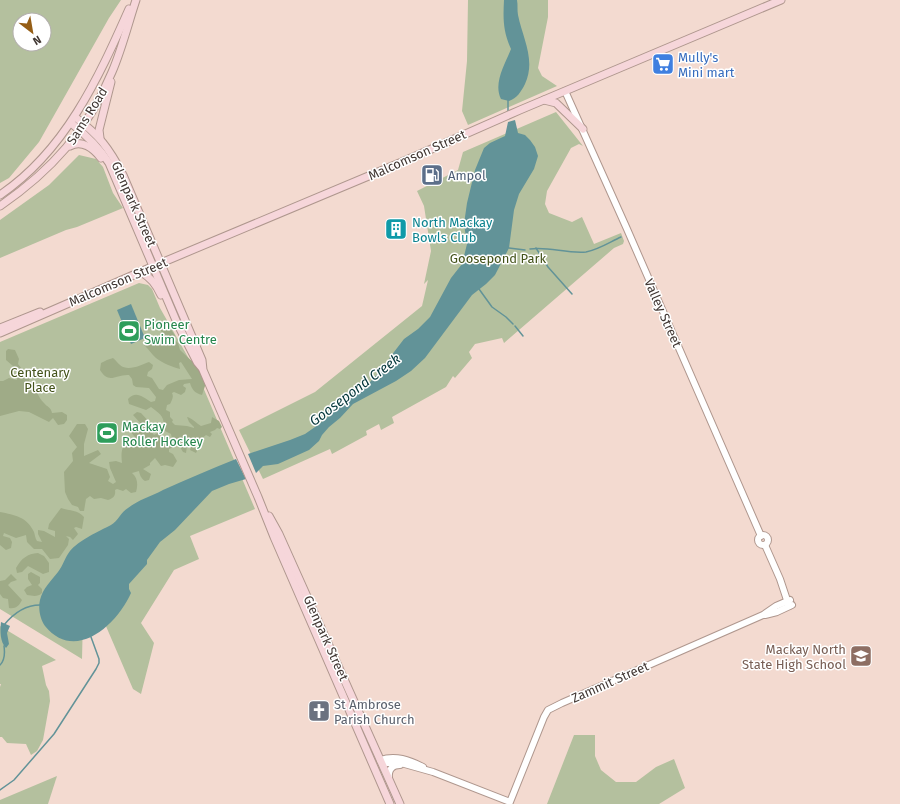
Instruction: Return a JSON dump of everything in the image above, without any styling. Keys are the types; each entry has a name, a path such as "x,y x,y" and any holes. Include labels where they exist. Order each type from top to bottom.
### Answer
{"main road":[{"name":"Sams Road","path":"0,195 15,185 38,164 73,120 110,51 133,0"},
{"name":"Sams Road","path":"0,206 19,193 50,166 68,147 82,127 112,72 136,0"},
{"name":"Malcomson Street","path":"0,333 402,162 496,120 781,0"},
{"path":"100,138 99,130 111,82 112,72"},
{"path":"544,100 556,103 583,129"},
{"name":"Glenpark Street","path":"73,120 100,138 108,148 123,175 157,265 173,314 197,362 204,370"},
{"name":"Glenpark Street","path":"82,127 102,152 114,173 202,360 204,370 274,537 390,804"},
{"path":"68,147 74,144 85,144 98,154 114,173"},
{"path":"141,272 148,276 156,284 167,309 173,314"},
{"name":"Malcomson Street","path":"0,328 35,313 52,310"},
{"name":"Glenpark Street","path":"258,496 279,534 400,804"},
{"path":"373,765 381,762"}],"street":[{"name":"Valley Street","path":"565,91 761,536 758,538 758,542 760,545 765,545 780,579 789,592 789,603"},
{"name":"Zammit Street","path":"433,772 510,802 548,710 562,702 763,615 774,613 789,603"},
{"path":"381,762 392,757 405,759 433,772"},
{"path":"381,762 399,763 433,772"},
{"path":"389,778 389,771 394,766 399,765 413,767"}],"green space":[{"path":"0,0 121,0 109,18 39,142 9,178 0,183"},
{"path":"468,0 548,0 548,17 538,68 542,76 557,86 468,125 462,111 467,61"},
{"name":"Goosepond Park","path":"556,112 583,146 579,144 571,148 547,191 545,204 549,213 572,222 582,217 594,244 621,233 624,241 623,244 614,248 504,343 502,338 475,344 469,352 472,358 455,378 453,376 446,387 392,417 394,423 381,430 379,424 366,431 367,435 332,454 330,449 263,479 239,430 315,392 422,306 428,280 424,284 431,251 424,206 417,191 458,170 463,152"},
{"path":"79,155 96,159 103,167 113,193 123,208 0,258 0,220 49,185"},
{"name":"Centenary Place","path":"139,283 148,285 152,289 160,308 197,373 255,509 190,536 199,559 174,570 141,623 154,643 141,694 133,689 84,575 82,659 0,609 0,342"},
{"path":"166,322 175,336 173,338 178,343 180,350 196,365 206,383 202,395 194,391 190,383 184,384 183,386 186,388 185,392 181,395 174,392 172,393 172,400 170,404 167,405 166,410 170,412 170,417 173,420 172,422 175,425 194,428 187,417 201,426 211,423 212,417 219,421 222,427 210,432 212,434 210,437 206,435 195,444 195,446 199,447 196,453 190,450 191,447 187,446 186,453 183,452 179,445 169,449 169,452 173,454 177,461 173,467 165,465 161,466 155,458 150,465 143,469 151,474 149,480 145,481 141,477 139,471 132,473 137,482 136,492 131,493 126,489 123,491 117,489 115,490 114,496 108,500 101,498 94,499 90,496 86,499 84,511 80,511 78,507 72,505 65,492 64,472 73,461 72,453 77,447 69,436 77,424 85,424 88,429 84,444 84,456 98,450 101,454 89,463 107,469 110,477 108,481 113,484 116,482 109,462 116,461 122,463 122,451 125,444 127,441 135,442 135,437 130,431 134,427 140,427 142,425 133,415 137,412 141,413 151,424 149,429 154,435 158,433 167,441 172,439 171,434 163,430 164,422 162,416 151,407 146,410 129,404 128,399 134,395 140,395 151,402 155,401 156,397 149,388 136,387 133,385 132,379 129,375 110,378 106,377 100,370 101,363 113,358 120,365 127,368 149,362 153,365 147,376 152,378 159,389 163,390 167,385 179,380 192,379 181,362 179,363 180,369 164,363 158,360 144,345 152,339 165,337 161,331 160,325"},
{"path":"8,349 15,350 19,359 18,364 22,369 29,369 33,373 29,381 42,401 50,408 52,413 62,412 67,415 67,420 64,424 58,425 53,418 49,422 29,412 19,411 0,416 0,381 9,378 17,380 18,373 6,360 6,351"},
{"path":"61,508 76,512 84,517 82,529 76,527 74,528 78,534 73,540 66,536 69,539 68,545 59,558 50,559 42,549 34,549 27,542 26,535 16,538 4,533 3,536 10,538 12,542 11,548 6,550 0,545 0,512 16,516 24,520 31,527 37,541 42,542 38,534 38,530 44,531 55,537 55,531 48,529 49,524"},
{"path":"38,553 44,556 49,563 49,572 43,574 28,566 22,572 17,573 16,568 23,559 31,554"},
{"path":"31,572 40,577 40,583 38,585 42,589 42,593 39,595 27,595 24,590 32,585 28,579 28,574"},
{"path":"11,574 17,580 8,585 22,600 17,607 14,608 9,608 8,599 3,598 0,594 0,581 5,580"},
{"path":"0,626 56,660 42,666 46,685 49,691 50,701 43,740 37,751 31,755 26,744 7,743 2,737 0,737"},
{"path":"574,735 595,735 595,756 601,770 616,782 636,782 656,767 674,759 685,788 659,804 547,804"},
{"path":"57,776 48,804 0,804 0,800"}],"water":[{"path":"504,0 517,0 518,15 529,58 528,75 525,84 522,90 509,101 501,99 498,87 503,67 511,49 504,25"},
{"path":"515,120 518,133 525,135 530,140 535,147 538,156 534,169 519,194 514,210 509,248 495,275 472,295 425,358 411,371 396,381 353,404 329,427 319,441 309,450 278,464 263,466 256,473 248,454 305,434 315,427 329,416 350,393 357,391 370,382 382,369 404,339 418,329 430,317 451,278 462,264 467,244 464,224 467,203 475,170 484,148 490,143 505,136 508,122"},
{"path":"131,304 145,338 131,344 117,310"},
{"path":"236,459 246,479 212,491 175,530 160,542 147,560 147,564 129,584 131,593 125,605 106,627 94,635 82,640 69,641 57,637 45,626 39,610 41,596 60,570 68,553 74,547 89,536 111,525 126,510 136,503"},
{"path":"1,622 10,626 7,633 9,644 6,648 2,640"}],"waterway":[{"name":"Goosepond Creek","path":"508,99 508,112"},
{"path":"530,249 544,248 572,252 586,252 599,248 621,237"},
{"path":"509,248 525,250"},
{"path":"536,248 548,267 572,294"},
{"path":"479,289 492,307 513,324"},
{"path":"515,326 523,336"},
{"name":"Goosepond Creek","path":"4,625 11,617 24,608 40,605"},
{"path":"0,790 14,780 54,734 96,669 99,659 91,637"},
{"name":"Goosepond Creek","path":"0,665 3,661 4,646"}],"place":[{"name":"Mully's Mini mart","path":"663,64"},
{"name":"Ampol","path":"432,175"},
{"name":"North Mackay Bowls Club","path":"396,229"},
{"name":"Pioneer Swim Centre","path":"129,331"},
{"name":"Mackay Roller Hockey","path":"107,433"},
{"name":"Mackay North State High School","path":"861,656"},
{"name":"St Ambrose Parish Church","path":"319,711"}]}
